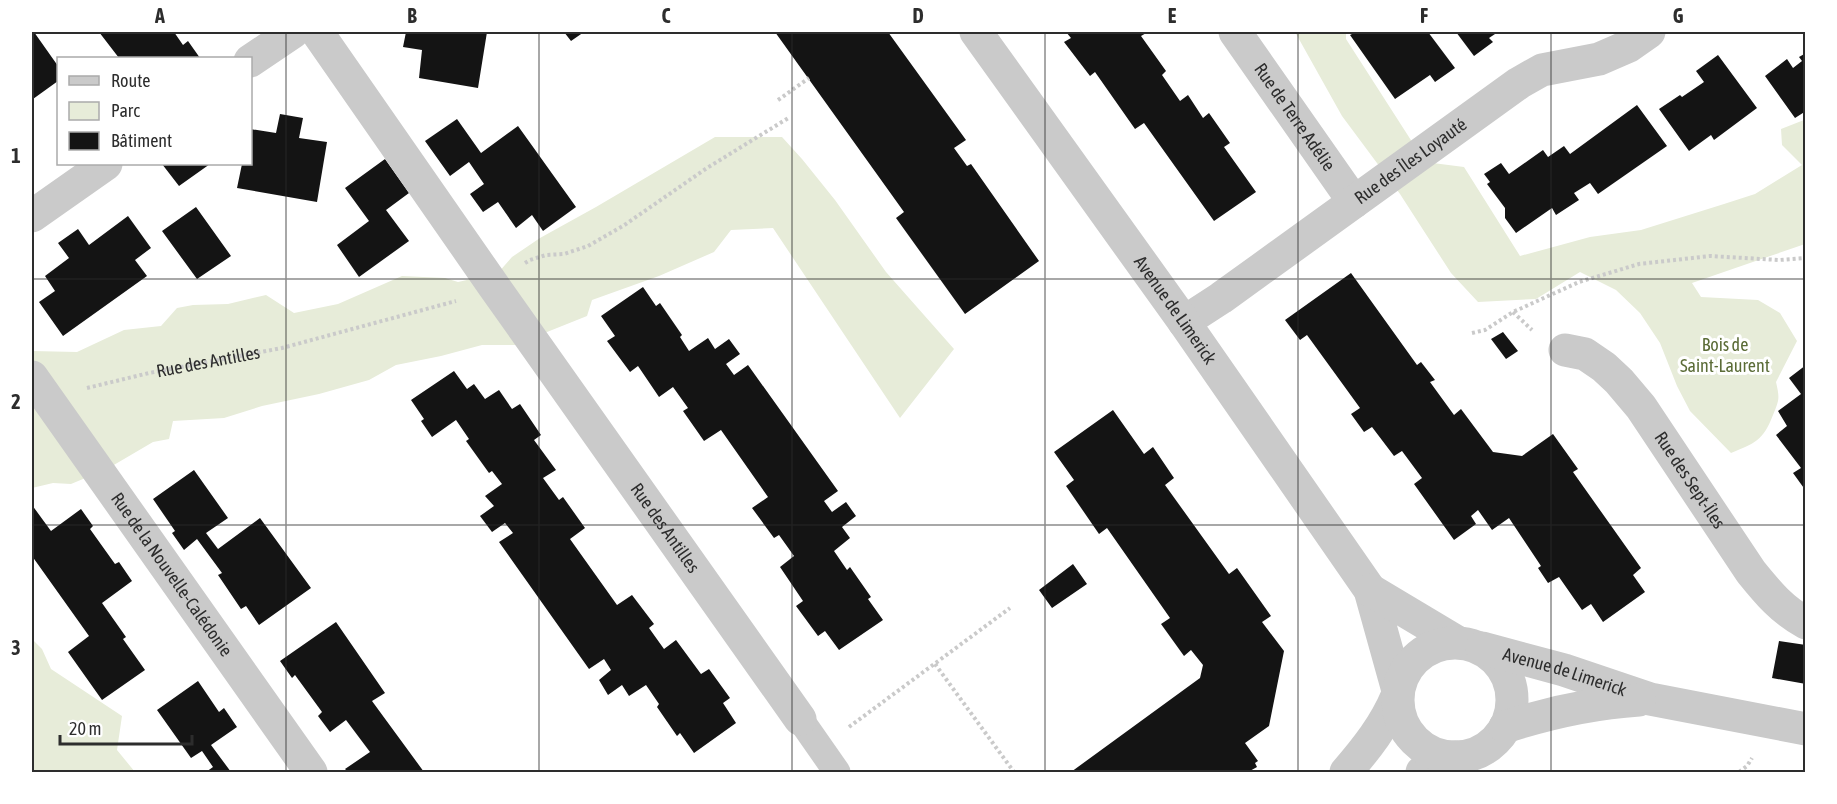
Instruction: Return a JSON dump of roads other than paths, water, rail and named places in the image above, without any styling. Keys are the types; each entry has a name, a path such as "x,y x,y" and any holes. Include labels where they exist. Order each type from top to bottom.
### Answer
{"street":[{"name":"Rue des Antilles","path":"317,32 837,772"},
{"name":"Avenue de Limerick","path":"976,32 1184,322 1370,590 1397,692"},
{"name":"Rue de Terre Adélie","path":"1235,32 1354,202"},
{"name":"Rue des Îles Loyauté","path":"1184,322 1221,298 1519,83 1542,70 1599,58 1629,46 1649,32"},
{"path":"252,59 281,35"},
{"path":"32,216 105,165"},
{"name":"Rue des Sept-Îles","path":"1565,350 1585,354 1619,381 1641,407 1765,590 1789,614 1806,624"},
{"name":"Rue de la Nouvelle-Calédonie","path":"32,377 310,772"},
{"name":"Avenue de Limerick","path":"1370,590 1467,644 1564,670 1650,699 1806,729"},
{"path":"1346,772 1366,750 1388,717 1411,662 1422,653 1440,644 1467,644 1495,659 1505,673 1512,691 1511,708 1505,727 1499,736 1484,749 1455,757 1422,772"},
{"path":"1397,692 1400,716 1405,729 1418,744 1427,750 1455,757"},
{"name":"Avenue de Limerick","path":"1505,727 1605,702 1650,699"}],"park label":[{"name":"Bois de Saint-Laurent","path":"1725,355"}]}
